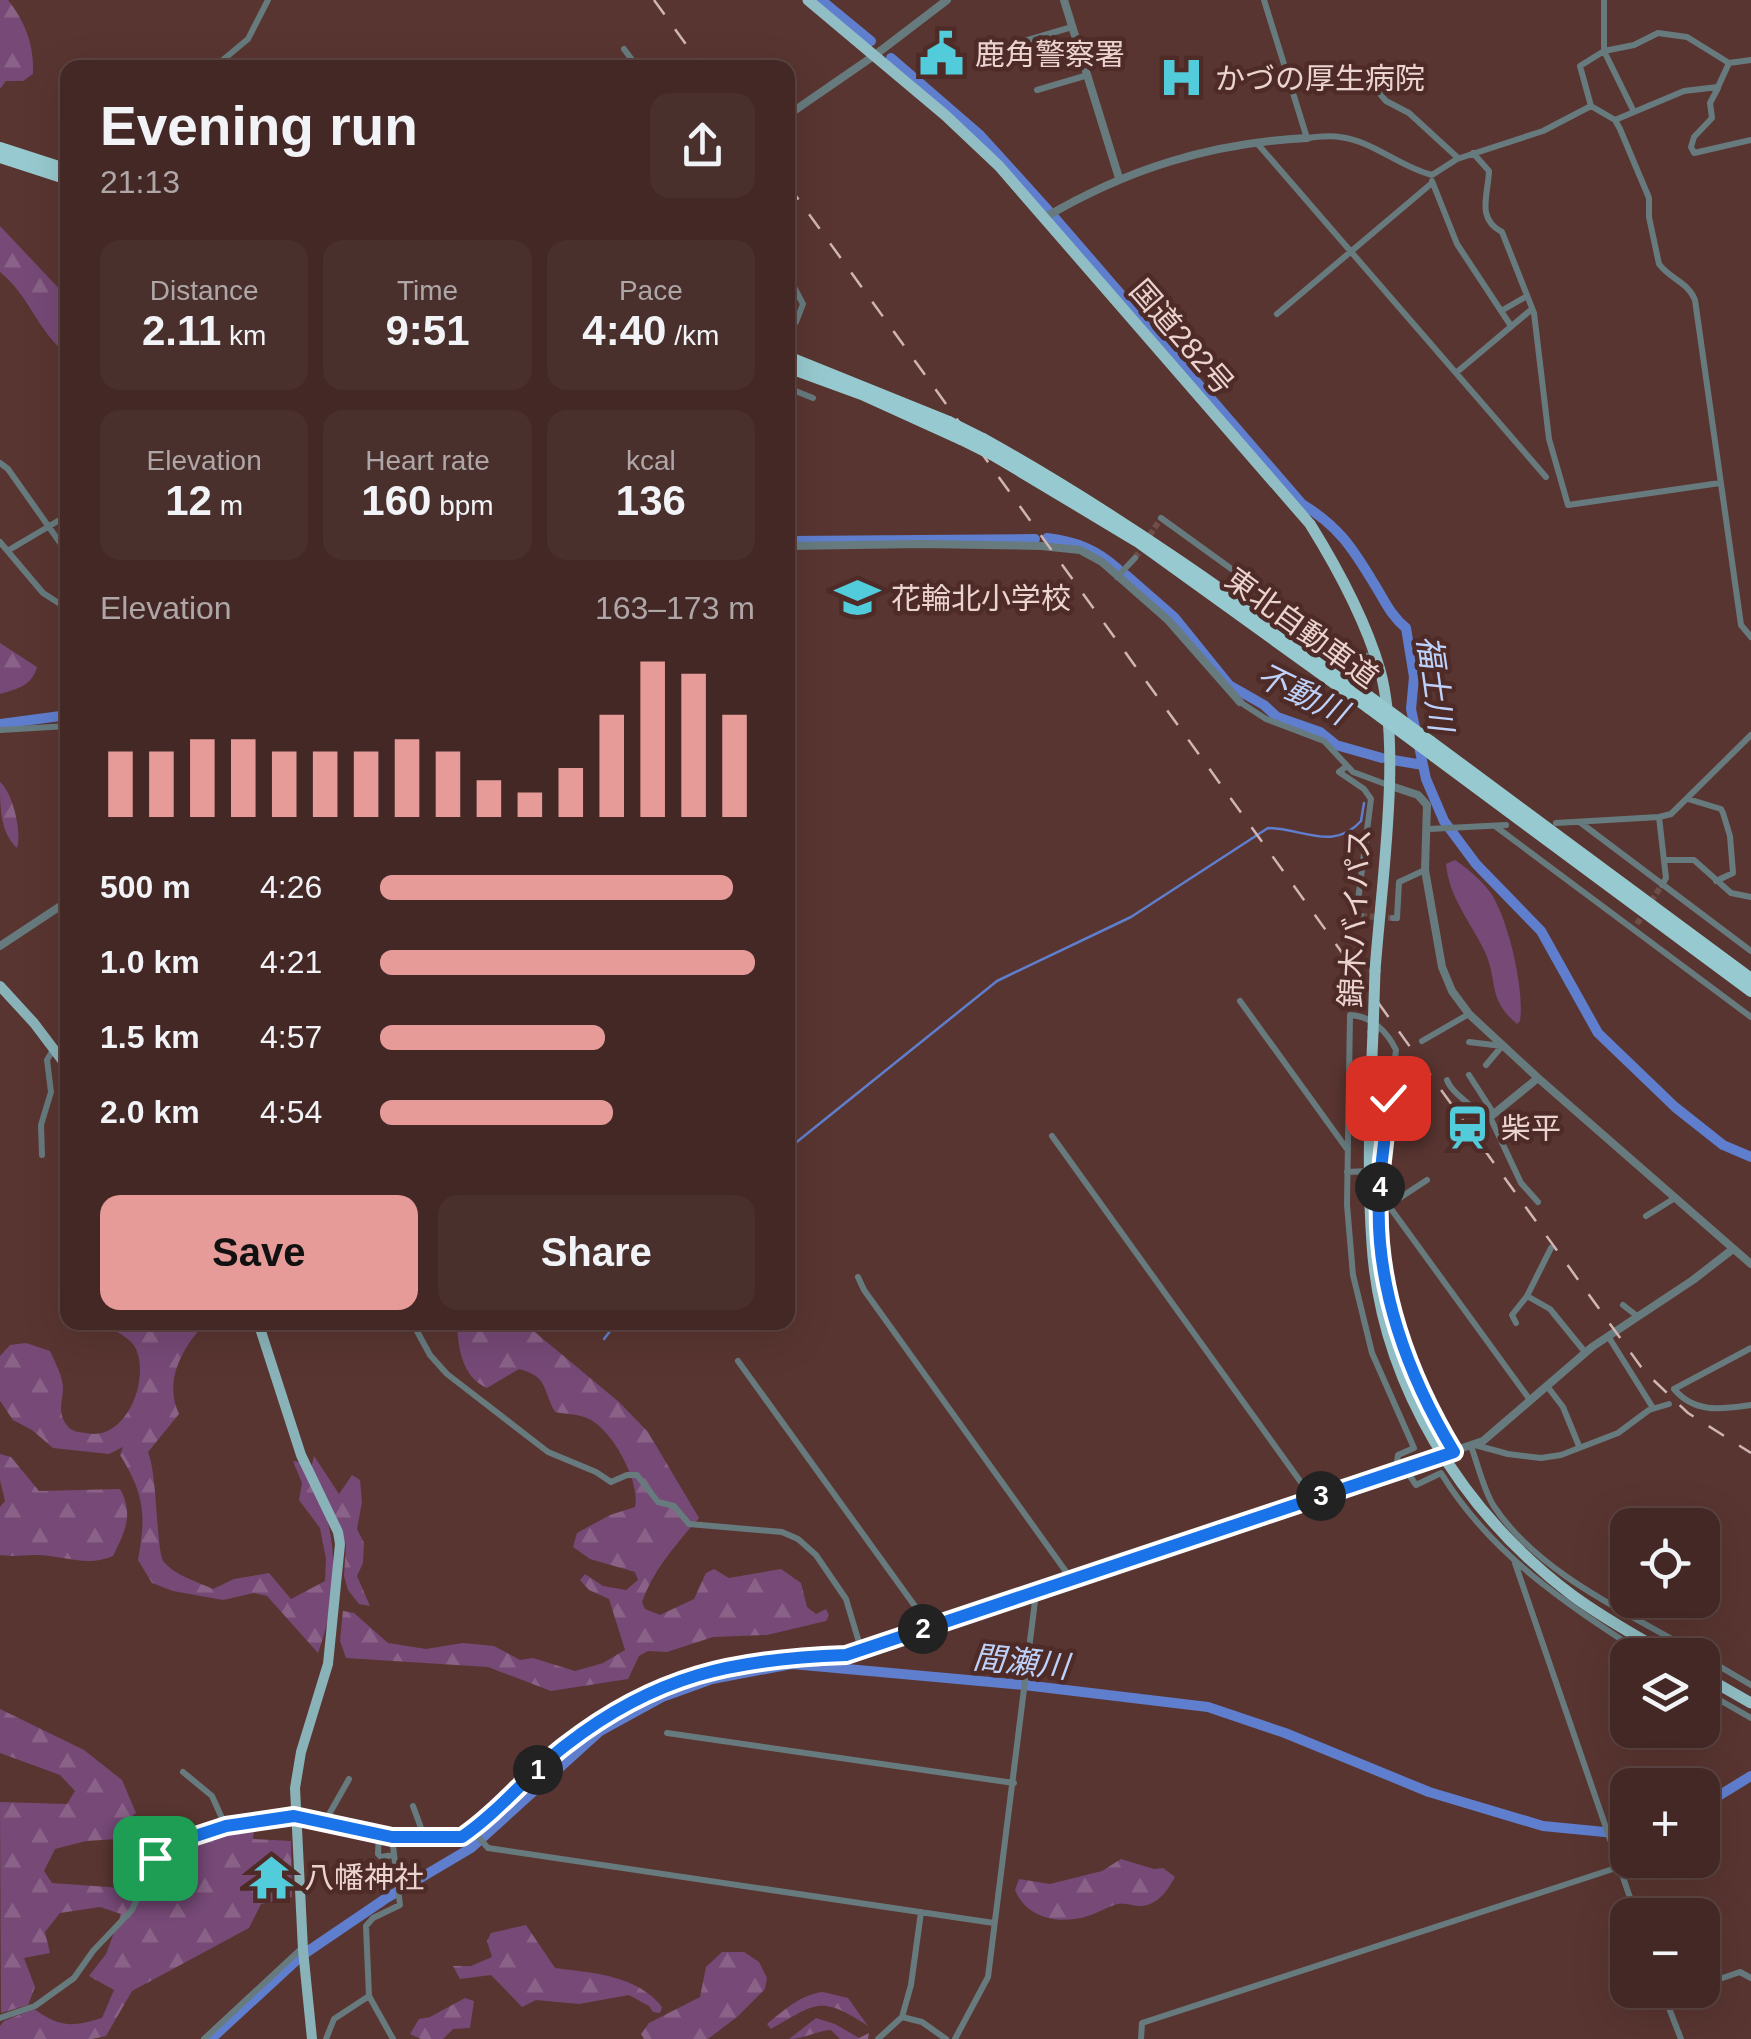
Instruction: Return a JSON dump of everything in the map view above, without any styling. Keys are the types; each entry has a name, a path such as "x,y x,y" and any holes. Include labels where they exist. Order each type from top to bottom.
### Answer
{"highway":[{"name":"国道282号","path":"808,0 969,136 1246,440 1310,524 1333,560 1374,654 1388,716 1388,785"},
{"path":"0,148 60,167"},
{"path":"0,157 60,177"},
{"name":"東北自動車道","path":"795,361 950,422 1090,500 1155,542 1364,693 1751,991"},
{"name":"東北自動車道","path":"795,370 961,438 1150,550 1751,979"},
{"name":"錦木バイパス","path":"1388,785 1375,970 1368,1171 1374,1190 1373,1258 1392,1346 1412,1399 1484,1514 1536,1566 1599,1614 1640,1638"},
{"path":"1720,1686 1751,1704"}],"main road":[{"path":"0,986 60,1058"},
{"path":"261,1330 302,1455 340,1544 333,1634 324,1682 299,1760 294,1816 312,2039"}],"street":[{"path":"223,60 248,40 268,0"},
{"path":"795,111 876,55 945,0"},
{"path":"1064,0 1119,178"},
{"path":"1264,0 1307,138"},
{"path":"1604,0 1604,51 1634,112"},
{"path":"1021,42 1072,27"},
{"path":"1751,60 1729,63 1677,34 1658,33 1634,45 1604,51 1580,66 1591,106 1614,120 1649,198 1649,217 1660,264 1688,288 1694,300 1741,624 1751,636"},
{"path":"624,50 632,60"},
{"path":"1729,63 1710,103 1712,118 1694,137 1691,147 1694,154 1751,140"},
{"path":"1038,90 1088,76"},
{"path":"1614,120 1684,91 1718,87"},
{"path":"1376,89 1386,101 1409,112 1459,158"},
{"path":"1278,314 1459,158 1542,131 1591,106"},
{"path":"1044,218 1119,178 1212,149 1255,141 1337,136 1351,139 1432,179 1457,244 1511,326"},
{"path":"1255,141 1546,477"},
{"path":"1473,153 1488,172 1484,216 1489,226 1502,232 1532,309 1548,439 1568,505 1720,483"},
{"path":"795,289 803,304 795,323"},
{"path":"1501,311 1527,296"},
{"path":"1457,372 1532,309"},
{"path":"795,391 813,398"},
{"path":"0,463 60,544"},
{"path":"1160,518 1356,658 1374,654"},
{"path":"9,550 60,519"},
{"path":"0,542 43,593 60,603"},
{"path":"795,546 922,544 1066,548 1090,554 1168,620 1240,702 1266,718 1324,741 1347,766 1365,778 1418,795 1427,805 1424,870 1445,978 1470,1014 1751,1264"},
{"path":"1117,576 1135,558"},
{"path":"0,730 60,726"},
{"path":"1556,823 1671,814 1751,735"},
{"path":"1347,766 1339,772 1364,789 1371,799 1356,916 1361,916"},
{"path":"1688,799 1721,809 1727,824 1735,861 1733,873 1716,881"},
{"path":"1658,817 1664,860 1662,884"},
{"path":"1580,822 1751,951"},
{"path":"1428,829 1506,824"},
{"path":"1495,826 1751,1016"},
{"path":"1664,860 1694,860 1731,893 1751,897"},
{"path":"1393,918 1397,918 1400,882 1424,870"},
{"path":"0,946 60,906"},
{"path":"1240,1001 1348,1150"},
{"path":"1397,1462 1398,1456 1414,1448 1382,1380 1361,1313 1349,1239 1350,1015 1356,1014 1388,1033 1396,1050 1374,1190 1389,1205 1530,1400"},
{"path":"1422,1040 1470,1014"},
{"path":"1469,1042 1503,1046"},
{"path":"1486,1065 1503,1046"},
{"path":"42,1154 41,1125 51,1092 47,1060 53,1050"},
{"path":"1470,1075 1522,1183 1538,1202"},
{"path":"1447,1080 1451,1089 1471,1102 1483,1118 1492,1116 1538,1078"},
{"path":"1052,1136 1314,1499"},
{"path":"1347,1172 1368,1171"},
{"path":"1389,1205 1427,1180"},
{"path":"1646,1216 1676,1198"},
{"path":"1516,1323 1512,1315 1527,1296 1550,1248"},
{"path":"0,2018 34,2006 74,1978 93,1951 132,1910 155,1858 171,1844 226,1826 294,1816 392,1837 462,1837 474,1832 566,1745 626,1705 686,1677 734,1664 783,1657 846,1655 1473,1446 1585,1352 1733,1249"},
{"path":"858,1277 1072,1581"},
{"path":"1527,1296 1550,1309 1585,1352"},
{"path":"1623,1305 1637,1316"},
{"path":"416,1330 430,1355 447,1374 548,1452 611,1482 637,1475 658,1502 674,1506 689,1524 782,1532 798,1539 816,1555 846,1599 861,1649"},
{"path":"1608,1336 1653,1408"},
{"path":"1751,1348 1674,1389 1684,1400 1707,1409 1751,1405"},
{"path":"738,1361 930,1627"},
{"path":"1546,1385 1563,1407 1579,1446"},
{"path":"1473,1446 1540,1458 1561,1455 1618,1433 1653,1408 1668,1404"},
{"path":"1473,1446 1490,1501 1530,1545 1576,1581 1672,1638"},
{"path":"1410,1476 1416,1485 1441,1473 1482,1527 1516,1563 1618,1638"},
{"path":"1516,1563 1610,1841"},
{"path":"955,2039 988,1977 1036,1592"},
{"path":"1720,1667 1751,1685"},
{"path":"1720,1700 1751,1718"},
{"path":"667,1732 1014,1784"},
{"path":"183,1772 212,1796 226,1826"},
{"path":"323,1825 349,1779"},
{"path":"413,1806 424,1836"},
{"path":"474,1832 488,1848 994,1923"},
{"path":"379,1834 378,1854 393,1855"},
{"path":"382,2039 392,2037 369,1996 366,1926 373,1918 400,1905 392,1837"},
{"path":"1140,2039 1142,2023 1610,1869"},
{"path":"878,2039 902,2017 921,1912"},
{"path":"204,2039 303,1948"},
{"path":"1720,1978 1740,1972 1751,1978"},
{"path":"309,2023 334,2019 369,1996"},
{"path":"1668,2008 1680,2039"},
{"path":"902,2017 922,2022 946,2039"},
{"path":"326,2039 334,2019"}],"green space":[{"path":"0,0 8,0 20,17 30,44 33,74 23,81 6,81 0,89"},
{"path":"0,226 60,290 60,348 19,291 0,272"},
{"path":"0,643 37,667 28,683 0,694"},
{"path":"0,782 15,813 17,848 4,827"},
{"path":"1455,860 1486,888 1503,918 1520,992 1517,1024 1497,998 1485,952 1451,888 1446,864"},
{"path":"115,1330 199,1330 183,1354 174,1377 179,1414 148,1452 164,1562 174,1571 213,1589 234,1579 269,1573 291,1599 325,1581 326,1559 320,1528 299,1500 302,1483 293,1461 300,1462 324,1510 332,1542 332,1591 318,1653 267,1596 254,1593 223,1600 152,1583 138,1560 141,1506 120,1455 123,1447 109,1454 53,1448 13,1420 0,1401 0,1356 10,1345 26,1343 50,1351 62,1382 61,1410 68,1427 86,1433 113,1428 131,1406 140,1376 136,1349"},
{"path":"458,1330 532,1330 619,1402 648,1432 699,1518 652,1579 642,1602 645,1609 660,1615 694,1599 706,1573 714,1569 729,1578 781,1569 801,1583 807,1607 816,1614 826,1609 826,1621 767,1635 713,1637 667,1652 648,1651 639,1656 628,1679 551,1691 488,1667 346,1658 340,1641 343,1611 354,1613 388,1643 426,1649 463,1643 494,1646 520,1660 533,1658 575,1671 603,1663 625,1650 609,1599 589,1590 580,1580 585,1574 603,1586 626,1590 638,1580 635,1572 590,1559 573,1547 577,1533 635,1507 633,1484 622,1456 596,1423 555,1412 540,1380 529,1372 519,1369 487,1388 479,1383 463,1361"},
{"path":"0,1454 11,1457 39,1491 120,1489 127,1515 113,1556 83,1561 43,1555 0,1555 0,1507 5,1501"},
{"path":"314,1456 339,1494 352,1475 360,1480 362,1502 357,1529 364,1543 363,1563 357,1576 370,1606 359,1604 348,1590 344,1576 346,1544 311,1468"},
{"path":"0,1709 84,1750 122,1780 136,1813 120,1826 118,1839 86,1841 55,1849 44,1871 52,1883 136,1889 173,1848 255,1824 253,1839 291,1841 292,1897 261,1904 249,1928 132,1991 106,2036 0,2039 4,2021 34,2009 67,2024 102,2018 114,1990 89,1976 106,1954 121,1914 100,1907 60,1913 45,1932 50,1953 24,1958 35,1987 28,2005 1,2013 0,1802 67,1804 75,1791 60,1775 0,1753"},
{"path":"1121,1859 1163,1868 1175,1877 1152,1903 1117,1904 1066,1920 1036,1913 1020,1900 1015,1890 1019,1879 1050,1884 1102,1871"},
{"path":"526,1925 555,1968 627,1982 652,1996 662,2007 660,2013 629,1995 579,2004 536,2000 522,2007 491,1975 460,1979 453,1966 471,1966 492,1957 487,1941 491,1933"},
{"path":"722,1952 744,1952 759,1962 767,1978 765,1989 708,2039 644,2039 641,2034 649,2023 700,1997 706,1967"},
{"path":"823,1992 848,1998 868,2026 828,2006 809,2009 771,2029 767,2024 801,1999"},
{"path":"465,1998 474,2001 470,2028 453,2029 443,2039 421,2039 410,2034 419,2019"},
{"path":"816,2018 859,2038 869,2033 868,2039 840,2039 831,2030 789,2039"}],"waterway":[{"name":"福士川","path":"821,0 871,41"},
{"name":"福士川","path":"891,58 980,135 1048,210"},
{"name":"福士川","path":"1054,217 1302,504 1343,538 1391,612 1406,628 1414,677 1411,709 1426,779 1444,821 1476,864 1541,931 1598,1033 1675,1107 1723,1145 1751,1157"},
{"name":"不動川","path":"1047,538 1085,548 1118,569"},
{"name":"不動川","path":"795,541 1035,539"},
{"name":"不動川","path":"1126,575 1174,617 1229,685 1277,717 1320,732 1336,745 1382,758"},
{"name":"不動川","path":"0,724 60,716"},
{"name":"不動川","path":"1393,760 1423,765"},
{"path":"795,1143 997,981 1131,917 1268,828 1317,836 1339,835 1361,821 1364,803"},
{"path":"604,1339 611,1330"},
{"name":"間瀬川","path":"211,2039 301,1956 385,1899 471,1848 600,1731 662,1697 712,1679 792,1664 1208,1707 1285,1733 1429,1792 1543,1826 1610,1833"},
{"name":"間瀬川","path":"1720,1795 1751,1776"}],"tunnel":[{"path":"1135,558 1161,518"},
{"path":"1637,924 1661,886"},
{"path":"1361,916 1393,918"}],"railway":[{"path":"654,0 697,60"},
{"path":"795,195 1644,1371 1688,1413 1751,1453"}],"place":[{"name":"鹿角警察署","path":"942,54"},
{"name":"かづの厚生病院","path":"1182,78"},
{"name":"花輪北小学校","path":"858,598"},
{"name":"柴平","path":"1468,1128"},
{"name":"八幡神社","path":"271,1877"}],"route":[{"path":"155,1858 171,1844 226,1826 294,1816 392,1837 462,1837 566,1745 626,1705 686,1677 734,1664 783,1657 846,1655 1454,1452 1412,1369 1384,1270 1378,1191 1388,1098"}]}
